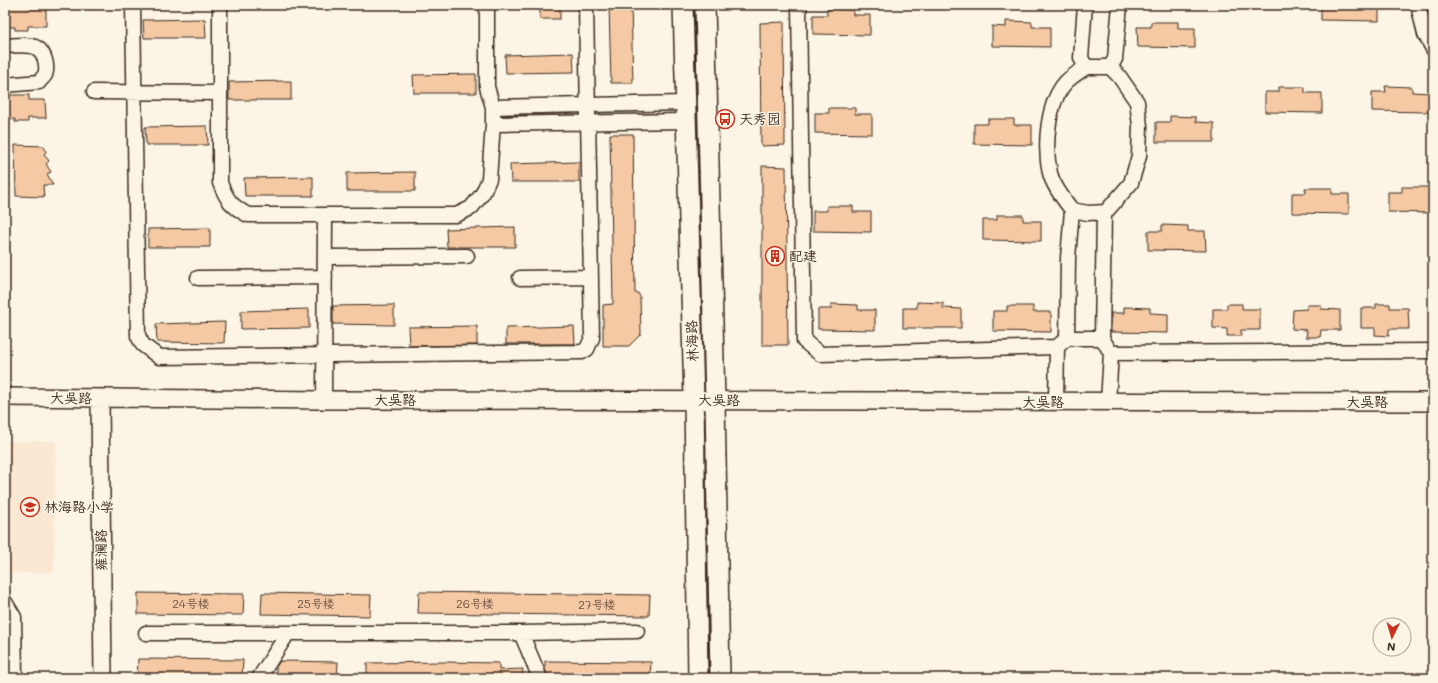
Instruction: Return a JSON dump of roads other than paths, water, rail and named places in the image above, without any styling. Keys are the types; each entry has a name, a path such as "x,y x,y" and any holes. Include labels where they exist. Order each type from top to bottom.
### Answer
{"main road":[{"name":"林海路","path":"683,5 694,400 698,678"},
{"name":"林海路","path":"705,5 720,678"}],"street":[{"path":"133,5 138,336 143,345 159,357 582,352 587,349 592,338 590,122 586,5"},
{"path":"220,5 220,183 226,198 235,208 248,215 456,215 471,208 483,193 489,179 493,107 487,88 487,5"},
{"path":"799,5 804,341 820,354 1062,342 1102,338"},
{"path":"1085,5 1081,58 1086,67"},
{"path":"1110,67 1115,59 1120,5"},
{"path":"1418,5 1425,34 1433,49"},
{"path":"5,46 25,45 37,48 44,56 45,74 38,82 5,85"},
{"path":"1106,212 1088,213 1072,210 1064,200 1050,174 1047,138 1050,112 1066,83 1086,67 1110,67 1119,76 1137,102 1140,126 1139,156 1131,183 1106,212 1104,214 1102,338 1111,353 1108,402"},
{"path":"94,92 220,93"},
{"path":"493,107 589,105 686,112"},
{"path":"493,124 590,122 686,112"},
{"path":"1056,402 1072,210"},
{"path":"324,400 325,215"},
{"path":"325,257 467,256"},
{"path":"198,278 325,277"},
{"path":"520,278 591,277"},
{"path":"1111,353 1433,351"},
{"name":"大吴路","path":"5,397 324,400 1433,402"},
{"name":"雍澜路","path":"100,399 103,678"},
{"path":"5,602 14,617 10,644 15,678"},
{"path":"146,632 521,633 637,631"},
{"path":"259,678 288,633"},
{"path":"521,633 540,678"}],"place":[{"name":"天秀园","path":"725,119"},
{"name":"配建","path":"775,256"},
{"name":"林海路小学","path":"30,507"}]}
